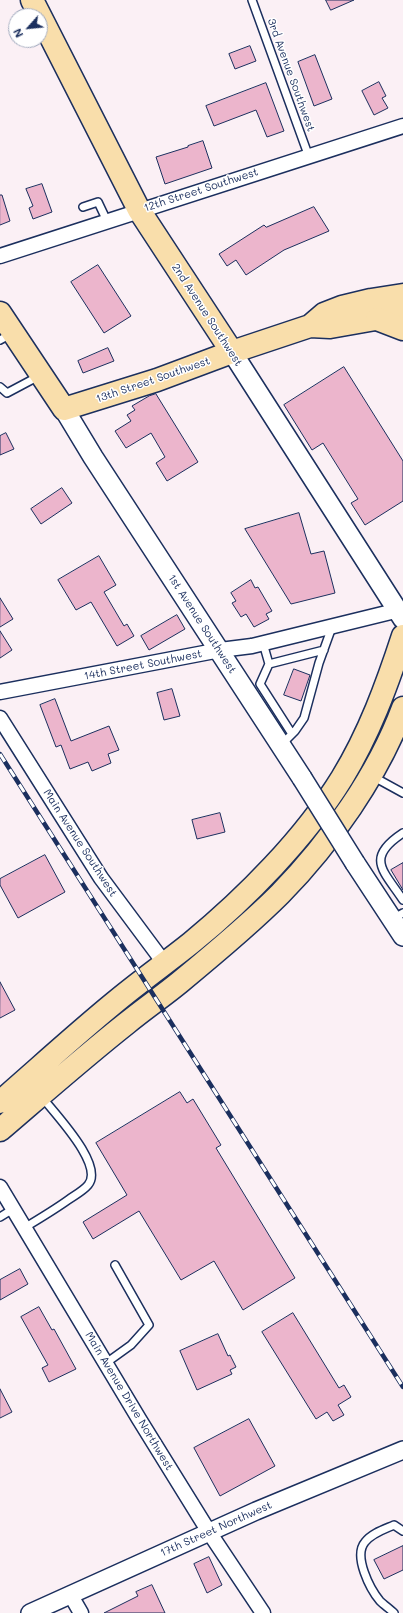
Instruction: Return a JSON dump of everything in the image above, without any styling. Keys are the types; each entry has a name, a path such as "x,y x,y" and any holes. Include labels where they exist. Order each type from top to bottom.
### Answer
{"main road":[{"name":"2nd Avenue Southwest","path":"32,0 138,210 401,613"},
{"name":"13th Street Southwest","path":"310,326 324,314 342,307 371,300 403,295"},
{"name":"1st Avenue Southwest","path":"0,314 6,337 41,375 220,650 253,689 286,740 302,778 355,863 398,916 403,936"},
{"name":"13th Street Southwest","path":"64,409 157,380 232,352 310,326 330,327 403,314"},
{"path":"377,319 403,329"},
{"path":"0,1102 114,1002 194,941 266,874 307,827 342,778 368,728 386,686 403,636"},
{"path":"0,1130 128,1022 207,960 280,894 322,847 358,796 388,744 403,708"}],"street":[{"name":"12th Street Southwest","path":"0,256 138,210 258,172 309,158 403,126"},
{"name":"14th Street Southwest","path":"0,692 263,643 332,626 401,613"},
{"name":"Main Avenue Southwest","path":"0,718 101,878 165,964"},
{"name":"Main Avenue Drive Northwest","path":"0,1187 209,1532 263,1613"},
{"name":"17th Street Northwest","path":"30,1613 256,1511 403,1450"},
{"path":"70,1594 82,1613"}],"lane":[{"name":"3rd Avenue Southwest","path":"252,0 309,158"},
{"path":"83,207 98,202 107,221"},
{"path":"0,387 7,393 41,375"},
{"path":"286,740 304,718 332,626"},
{"path":"263,643 269,664"},
{"path":"253,689 269,664 324,650"},
{"path":"370,775 403,793"},
{"path":"403,833 386,846 382,851 380,858 382,868 403,900"},
{"path":"24,1228 78,1193 89,1184 92,1175 91,1166 81,1147 40,1096"},
{"path":"0,1217 13,1210"},
{"path":"106,1363 132,1345 148,1325 116,1265"},
{"path":"394,1613 380,1601 368,1583 360,1559 364,1543 373,1535 394,1525 403,1531"}],"building":[{"path":"326,0 354,0 331,10"},
{"path":"250,46 256,61 235,69 229,54"},
{"path":"315,55 332,99 314,106 298,62"},
{"path":"379,82 386,96 382,98 388,108 374,115 362,91"},
{"path":"266,83 284,131 267,137 256,110 214,126 206,106"},
{"path":"203,141 212,168 165,184 156,157"},
{"path":"42,184 52,212 33,219 29,208 33,206 26,189"},
{"path":"0,195 2,195 10,221 0,225"},
{"path":"314,207 329,231 284,250 246,275 236,260 227,266 219,254 264,225 266,227"},
{"path":"98,265 131,316 104,333 71,282"},
{"path":"108,348 114,361 83,373 78,361"},
{"path":"344,367 403,461 403,501 365,525 351,503 358,499 323,443 312,450 284,405"},
{"path":"156,394 198,462 167,481 156,463 165,457 151,433 126,448 115,431 131,421 127,415 135,410 132,406 149,396"},
{"path":"6,433 14,449 0,455 0,436"},
{"path":"62,488 72,503 41,524 31,509"},
{"path":"299,513 311,554 324,551 335,593 291,604 245,529"},
{"path":"99,556 116,585 104,592 124,626 127,624 134,636 117,646 91,602 76,610 58,580"},
{"path":"251,580 255,588 258,587 272,611 266,614 269,619 254,627 246,614 241,617 232,603 236,601 231,593"},
{"path":"0,598 13,619 0,627"},
{"path":"177,615 185,629 149,650 141,636"},
{"path":"0,631 12,650 0,658"},
{"path":"294,669 310,675 301,701 284,695"},
{"path":"172,689 180,716 164,720 157,693"},
{"path":"55,699 71,741 109,726 119,750 108,754 111,763 92,771 88,762 70,769 61,745 56,747 40,705"},
{"path":"220,813 225,832 197,839 192,820"},
{"path":"45,855 65,892 18,918 0,885 0,879"},
{"path":"403,863 403,890 391,870"},
{"path":"0,982 15,1010 0,1018"},
{"path":"180,1092 187,1103 193,1099 221,1145 216,1148 295,1278 243,1310 214,1261 181,1280 139,1211 93,1239 83,1222 127,1195 96,1143"},
{"path":"20,1269 28,1284 0,1300 0,1280"},
{"path":"39,1307 52,1330 54,1329 76,1369 49,1382 42,1368 48,1365 21,1317"},
{"path":"293,1313 339,1388 344,1385 351,1397 338,1405 344,1415 333,1421 327,1412 316,1419 262,1332"},
{"path":"218,1334 228,1356 230,1355 236,1367 230,1370 232,1374 197,1390 180,1351"},
{"path":"0,1389 12,1412 0,1418"},
{"path":"249,1419 275,1466 220,1496 194,1448"},
{"path":"403,1546 403,1570 384,1579 374,1560"},
{"path":"209,1557 222,1585 207,1593 194,1564"},
{"path":"152,1585 165,1613 104,1613 138,1596 136,1592"}],"railway":[{"path":"0,754 403,1387"}]}
